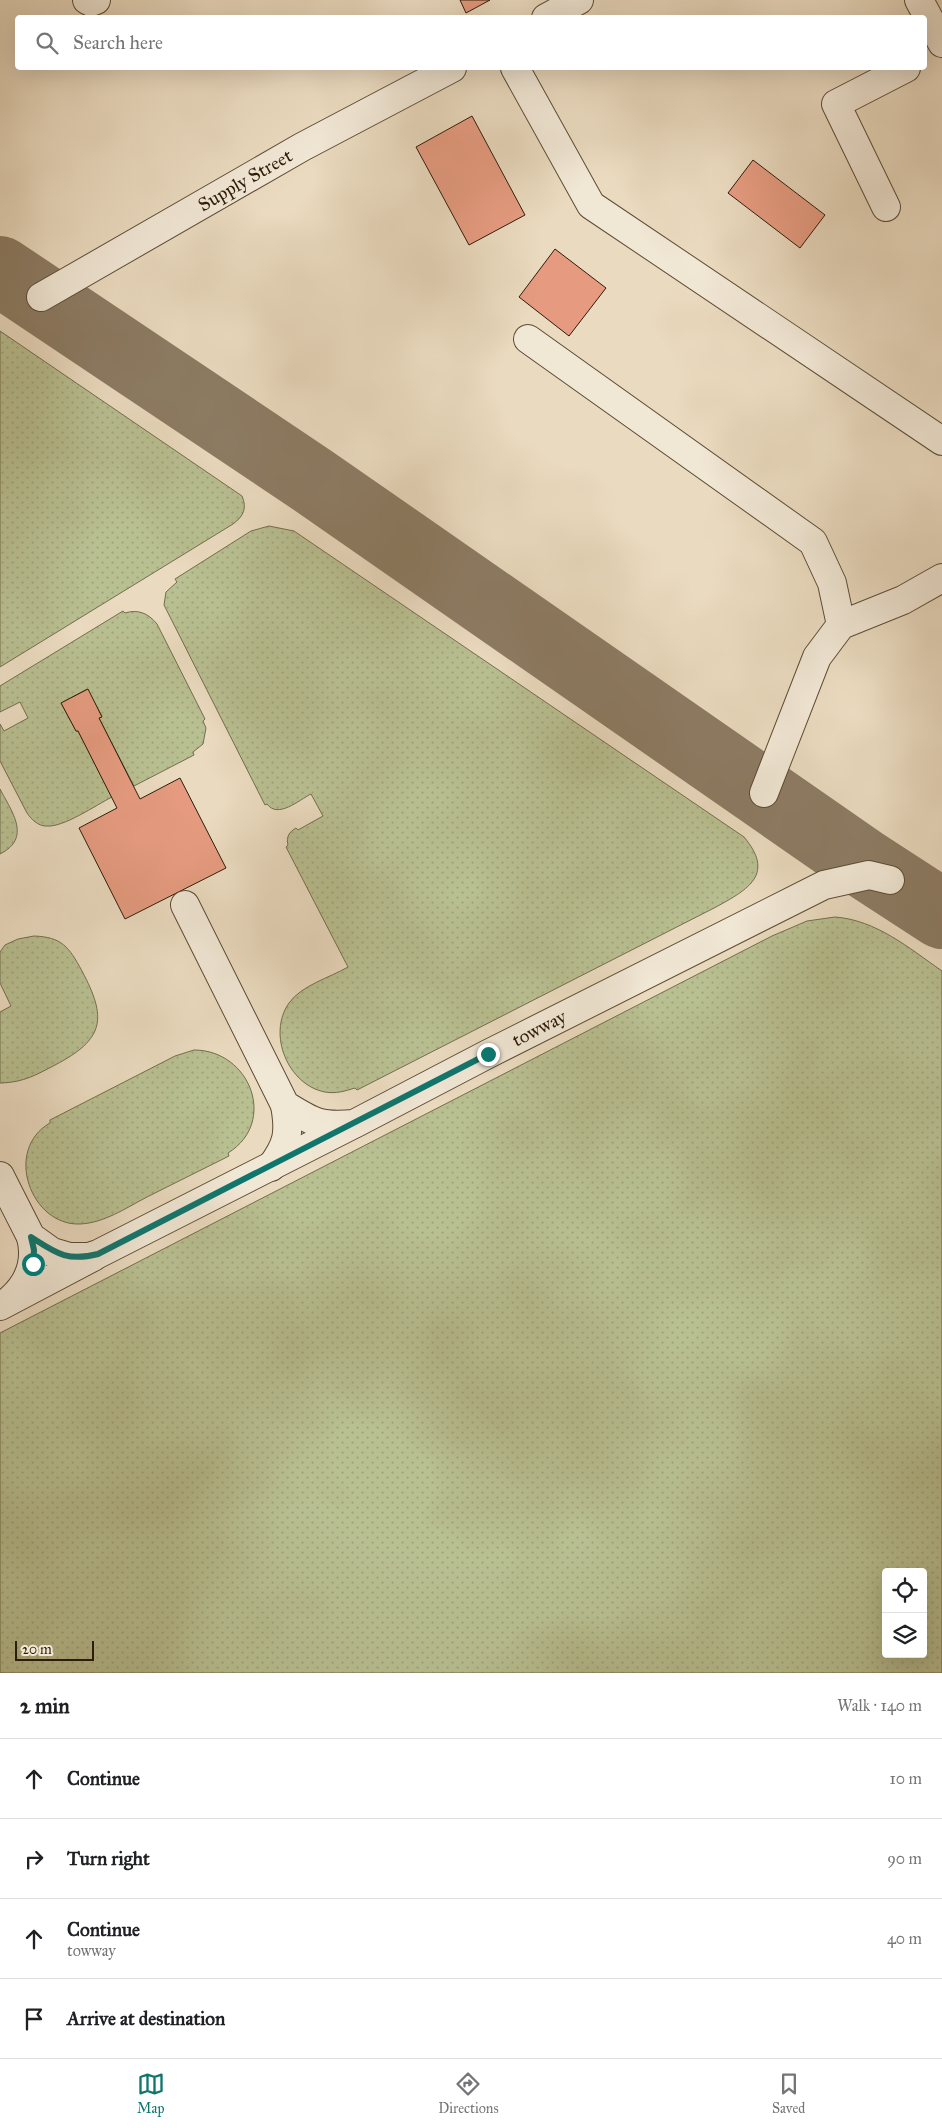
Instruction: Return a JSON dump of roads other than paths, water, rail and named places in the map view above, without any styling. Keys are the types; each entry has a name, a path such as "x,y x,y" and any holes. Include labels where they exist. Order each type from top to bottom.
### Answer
{"street":[{"path":"87,0 91,2 96,0"},
{"path":"552,15 579,0"},
{"path":"927,56 942,49"},
{"name":"Supply Street","path":"41,297 302,147 448,70"},
{"path":"516,70 591,205 942,441"},
{"path":"886,207 836,104 902,70"},
{"path":"528,339 813,542 832,583 842,625"},
{"path":"764,794 816,656 842,625 903,600 942,578"},
{"name":"towway","path":"185,905 285,1105 303,1118 331,1126 354,1124 488,1054 824,885 869,875 890,880"},
{"path":"271,1166 281,1153 289,1126 285,1105"},
{"path":"3,1305 98,1254 354,1124"},
{"path":"0,1176 31,1237 34,1250 31,1270 18,1292 3,1305"},
{"path":"31,1237 52,1252 69,1257 98,1254"}]}
